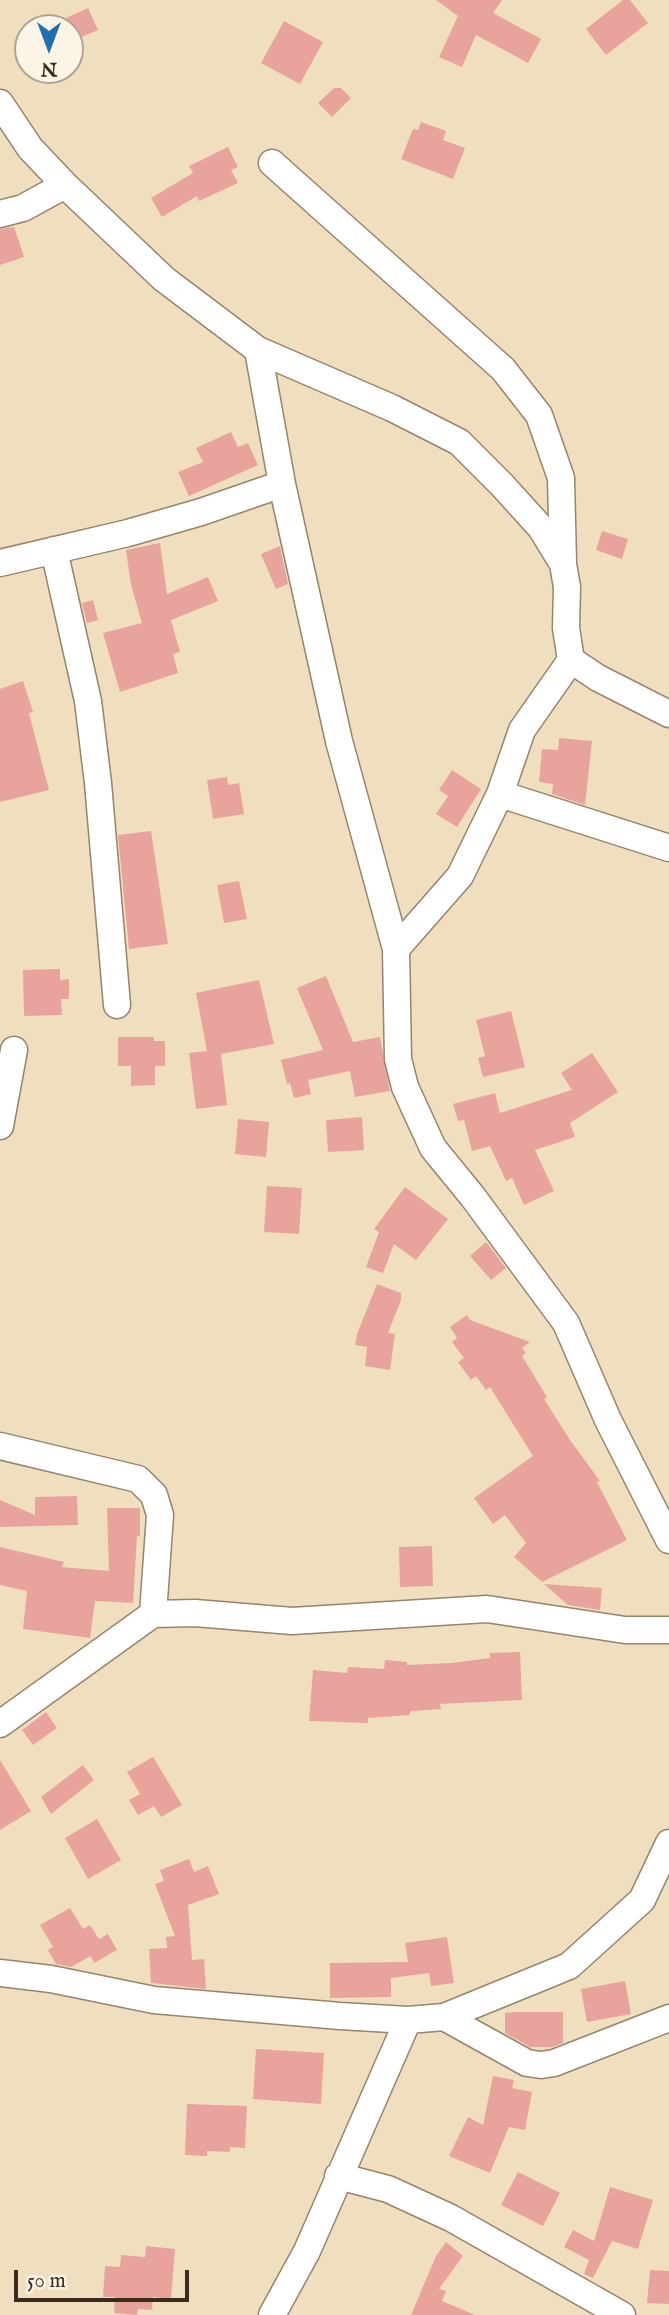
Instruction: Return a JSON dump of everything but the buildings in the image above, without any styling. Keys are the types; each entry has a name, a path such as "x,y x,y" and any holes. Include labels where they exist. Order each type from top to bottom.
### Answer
{"street":[{"path":"0,103 30,148 164,279 258,350 392,408 459,442 541,528 563,564"},
{"path":"272,163 503,369 539,415 561,478 563,564 567,587 566,628 571,660 522,730 500,794 460,876 396,949"},
{"path":"0,214 23,208 65,185"},
{"path":"258,350 282,484 339,741 396,949 398,1059 410,1099 433,1148 473,1197 566,1323 608,1420 669,1540"},
{"path":"0,563 201,512 282,484"},
{"path":"54,550 89,714 98,783 117,1005"},
{"path":"571,660 598,678 669,714"},
{"path":"500,794 669,848"},
{"path":"0,1126 14,1050"},
{"path":"0,1446 138,1479 154,1495 160,1515 153,1614"},
{"path":"0,1724 153,1614 195,1613 292,1621 487,1609 625,1630 669,1630"},
{"path":"0,1973 51,1979 154,2000 408,2020 444,2017 569,1966 642,1900 669,1843"},
{"path":"444,2017 527,2063 541,2064 554,2063 669,2018"},
{"path":"277,2314 408,2020"},
{"path":"338,2176 388,2189 451,2218 622,2315"}]}
